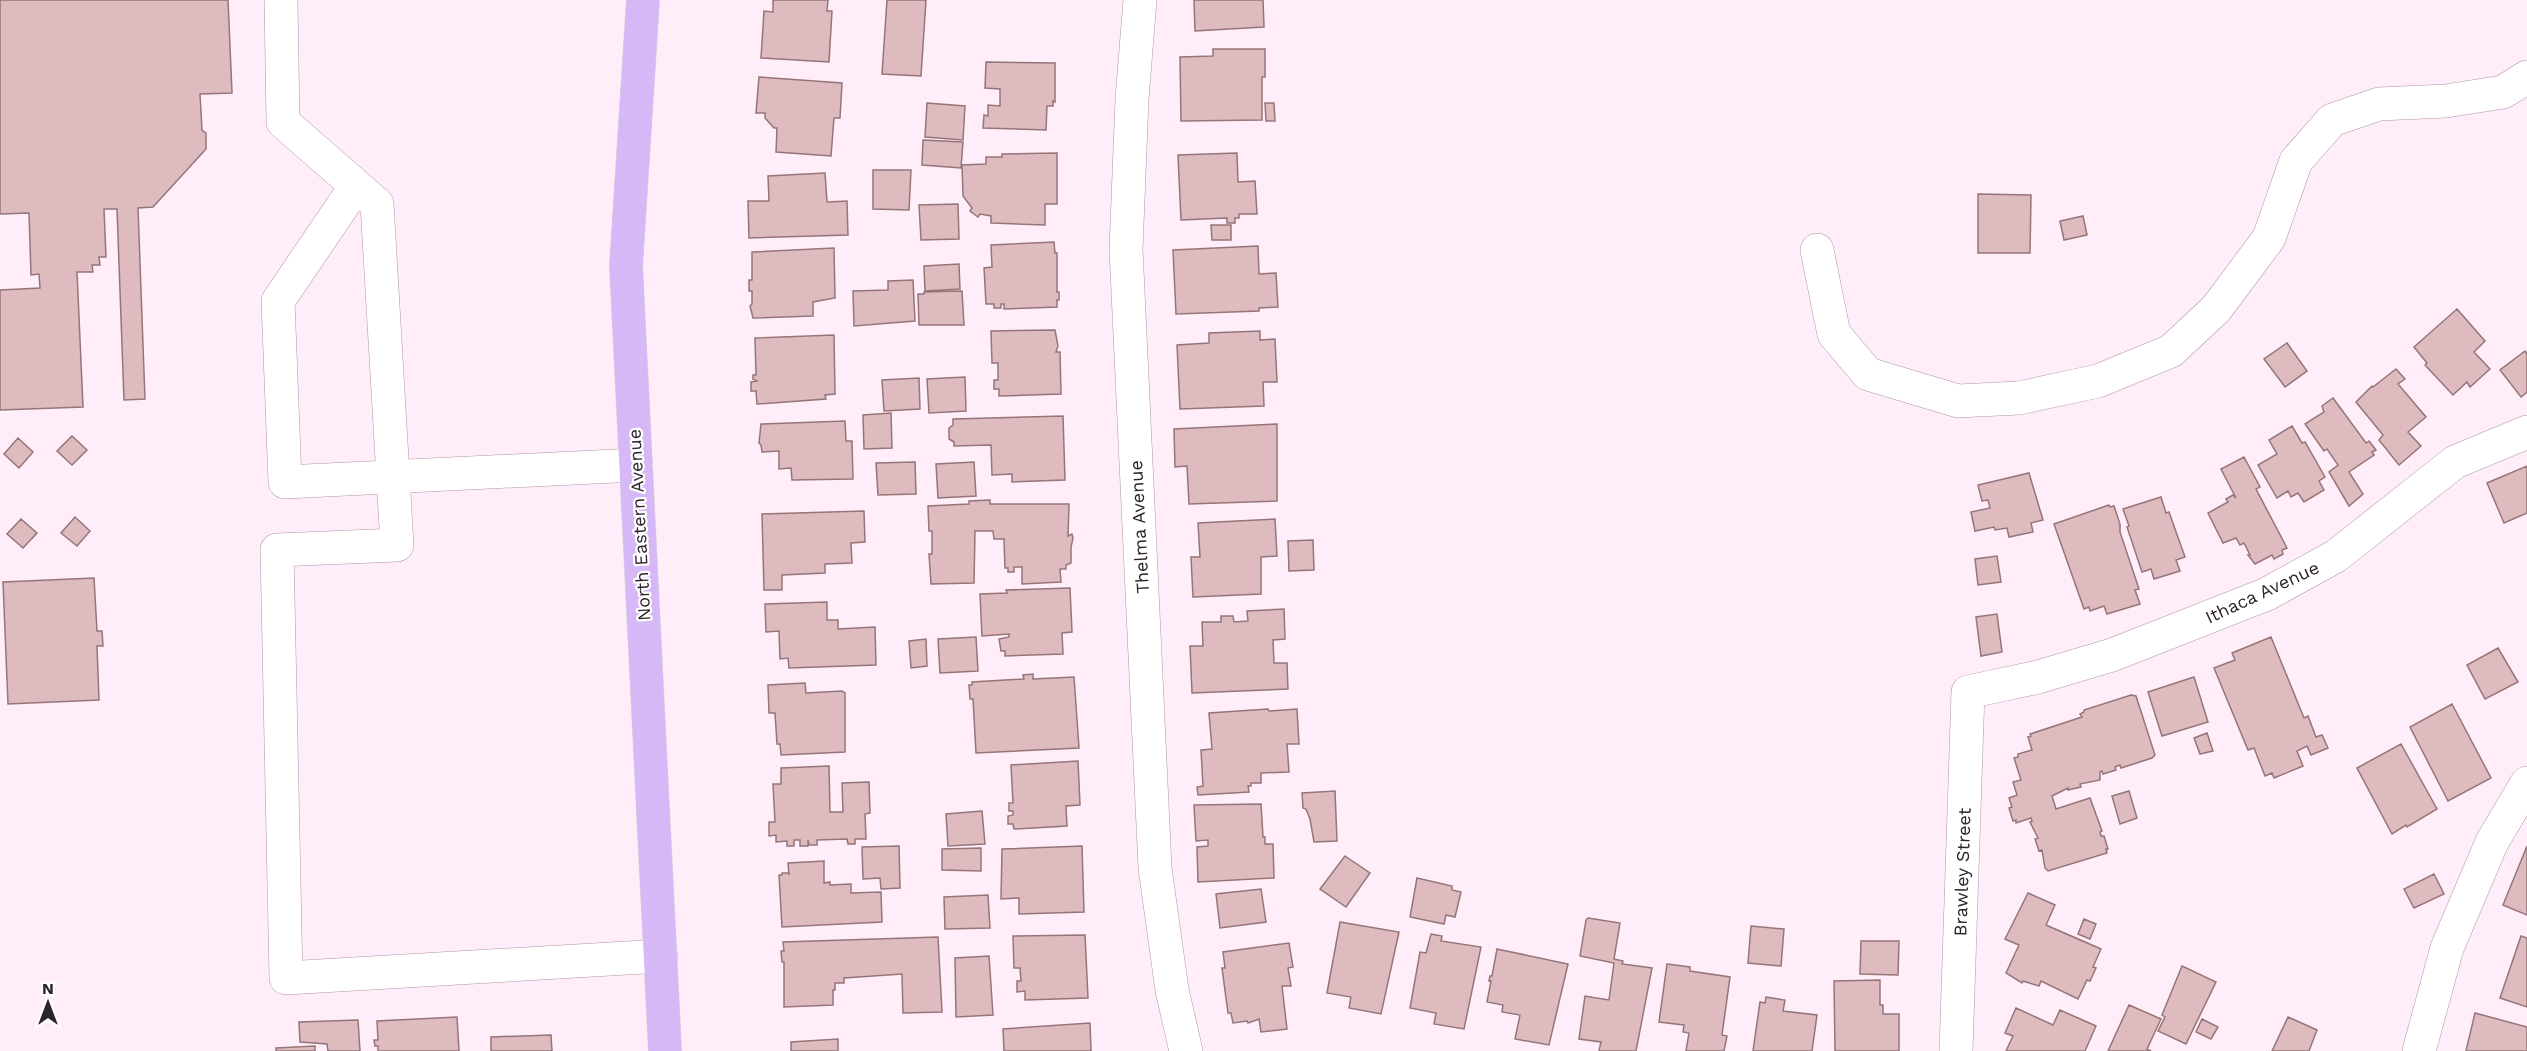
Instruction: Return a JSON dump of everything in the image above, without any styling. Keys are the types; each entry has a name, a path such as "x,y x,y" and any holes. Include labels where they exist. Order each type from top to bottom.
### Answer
{"main road":[{"name":"North Eastern Avenue","path":"643,0 626,266 665,1051"}],"street":[{"path":"281,0 284,122 377,204 397,544 277,550 286,978 661,956"},
{"name":"Thelma Avenue","path":"1140,0 1131,99 1126,249 1155,868 1172,990 1186,1051"},
{"path":"1817,250 1834,334 1868,374 1958,400 2019,398 2098,381 2171,351 2216,309 2269,238 2296,161 2332,120 2379,104 2446,101 2503,92 2527,77"},
{"path":"356,186 278,301 285,482 636,465"},
{"name":"Ithaca Avenue","path":"1968,692 2038,677 2112,654 2267,594 2336,556 2454,462 2527,432"},
{"name":"Brawley Street","path":"1956,1051 1968,692"},
{"path":"2420,1051 2447,948 2492,842 2527,783"}],"building":[{"path":"0,0 228,0 232,93 200,94 202,130 206,133 206,149 153,207 138,208 145,399 124,400 117,209 104,209 106,257 99,257 100,265 92,265 93,272 77,272 83,407 0,410 0,290 40,288 39,274 31,275 29,213 0,214"},
{"path":"773,0 828,0 827,11 832,11 829,62 761,58 764,11 773,12"},
{"path":"887,0 926,0 921,76 882,74"},
{"path":"1194,0 1263,0 1264,27 1195,31"},
{"path":"1213,49 1265,49 1265,77 1262,77 1262,120 1181,121 1180,57 1213,56"},
{"path":"986,62 1055,63 1055,102 1053,101 1053,106 1047,106 1046,130 983,128 984,115 988,116 988,105 1000,106 1000,89 985,88"},
{"path":"759,77 842,83 840,118 834,118 831,156 776,152 777,128 774,128 765,118 765,113 756,113"},
{"path":"927,103 965,106 963,140 925,137"},
{"path":"1265,103 1274,103 1275,121 1266,121"},
{"path":"923,140 963,142 961,168 922,165"},
{"path":"1057,153 1057,204 1045,204 1045,225 991,223 991,216 980,214 978,217 970,211 972,208 963,196 962,165 986,164 986,157 1002,157 1002,154"},
{"path":"1237,153 1238,182 1255,181 1257,214 1239,214 1239,218 1235,218 1235,223 1227,223 1227,218 1181,220 1178,155"},
{"path":"873,170 911,170 909,210 873,209"},
{"path":"825,173 827,202 847,201 848,235 749,238 748,201 769,201 768,176"},
{"path":"1978,194 2031,195 2030,253 1978,253"},
{"path":"958,204 959,239 921,240 919,205"},
{"path":"2083,216 2087,235 2064,240 2060,221"},
{"path":"1211,225 1231,225 1231,240 1212,240"},
{"path":"1054,242 1055,253 1057,253 1057,292 1059,292 1057,307 1004,309 1004,304 1001,304 1001,308 994,308 994,304 986,304 984,268 992,267 991,245"},
{"path":"1258,246 1259,274 1276,273 1278,307 1259,308 1259,311 1176,314 1173,250"},
{"path":"834,248 835,298 813,302 813,316 753,318 750,306 752,291 749,291 749,280 752,280 752,252"},
{"path":"959,264 960,289 925,291 924,266"},
{"path":"913,280 915,321 854,326 853,291 888,290 888,281"},
{"path":"962,291 964,325 919,325 918,294"},
{"path":"2457,309 2485,341 2474,352 2490,369 2470,387 2467,382 2453,395 2425,365 2427,363 2414,347"},
{"path":"1055,330 1058,346 1056,352 1060,352 1061,394 999,396 999,389 994,389 994,380 998,380 998,363 992,363 991,331"},
{"path":"1260,331 1260,340 1275,339 1277,382 1263,382 1264,406 1180,409 1177,345 1209,343 1209,333"},
{"path":"834,335 835,394 825,395 826,399 757,404 756,391 751,391 751,382 757,381 753,379 753,375 756,375 755,338"},
{"path":"2287,343 2307,371 2285,387 2264,359"},
{"path":"2525,351 2527,354 2527,392 2521,397 2500,370"},
{"path":"2396,369 2405,379 2398,384 2426,417 2408,432 2421,446 2399,465 2379,440 2383,435 2356,402 2372,386"},
{"path":"965,377 966,411 929,413 927,379"},
{"path":"919,378 920,409 884,411 882,380"},
{"path":"2333,398 2366,443 2369,441 2376,450 2372,452 2374,455 2349,472 2363,494 2349,506 2329,472 2338,465 2327,449 2324,451 2305,424 2324,412 2322,406"},
{"path":"891,413 892,448 864,449 863,415"},
{"path":"1063,416 1065,480 1012,482 1012,474 992,475 991,445 954,446 954,442 949,439 949,428 953,425 953,419"},
{"path":"845,421 846,441 852,441 853,479 792,480 791,468 779,469 779,451 762,452 759,443 761,424"},
{"path":"1277,424 1277,501 1189,504 1187,466 1175,467 1174,429"},
{"path":"2292,426 2302,443 2305,442 2325,477 2319,481 2324,490 2304,502 2298,493 2291,497 2288,491 2277,498 2258,465 2277,454 2269,440"},
{"path":"72,436 87,450 72,465 57,451"},
{"path":"18,438 33,452 19,468 4,454"},
{"path":"2244,457 2260,487 2256,489 2287,548 2282,550 2283,554 2274,559 2272,555 2255,564 2248,555 2250,555 2244,543 2240,545 2236,538 2223,543 2208,513 2228,502 2226,499 2233,495 2236,498 2221,469"},
{"path":"915,462 916,494 878,495 876,463"},
{"path":"974,462 976,496 938,498 936,464"},
{"path":"2527,466 2527,513 2504,523 2487,483"},
{"path":"2029,473 2043,520 2031,523 2033,532 2009,537 2007,528 1995,530 1994,527 1975,531 1971,512 1990,508 1988,500 1982,501 1978,485"},
{"path":"2161,497 2166,513 2169,512 2185,557 2176,560 2180,571 2154,579 2151,569 2142,572 2123,509"},
{"path":"990,500 990,504 1069,504 1068,536 1072,534 1073,538 1071,563 1066,565 1066,569 1060,569 1061,582 1022,584 1022,567 1014,567 1014,572 1008,572 1008,568 1005,568 1004,539 994,539 993,531 975,531 974,583 931,584 929,554 932,554 932,531 929,531 928,506 969,504 969,501"},
{"path":"2109,505 2114,506 2120,524 2120,532 2139,589 2135,590 2140,604 2107,614 2104,606 2090,611 2089,607 2084,609 2054,524"},
{"path":"864,511 865,542 851,543 852,563 825,564 825,573 782,575 782,590 764,590 762,514"},
{"path":"75,517 90,531 77,546 61,533"},
{"path":"21,519 37,533 23,548 7,534"},
{"path":"1275,519 1277,556 1261,557 1261,594 1193,597 1191,557 1200,557 1198,523"},
{"path":"1313,540 1314,570 1289,571 1288,541"},
{"path":"1997,556 2001,582 1978,585 1975,559"},
{"path":"94,578 97,631 102,631 103,646 97,646 99,700 8,704 3,582"},
{"path":"1070,588 1072,632 1062,633 1063,654 1005,656 1005,651 1001,651 999,639 1009,637 1009,634 982,636 980,594 1007,593 1006,590"},
{"path":"827,602 827,620 838,620 838,629 875,627 876,665 789,668 788,658 780,659 779,631 766,632 765,604"},
{"path":"1284,609 1285,639 1273,640 1274,663 1287,663 1288,689 1192,693 1190,646 1203,646 1202,622 1221,622 1221,616 1233,616 1234,622 1248,621 1247,611"},
{"path":"1997,614 2002,652 1981,656 1976,617"},
{"path":"976,637 978,671 940,673 938,639"},
{"path":"2271,637 2304,718 2308,716 2316,737 2322,735 2328,748 2311,755 2307,746 2297,751 2303,766 2274,778 2272,773 2265,776 2254,748 2248,750 2214,668 2235,660 2232,653"},
{"path":"926,639 927,666 911,668 909,641"},
{"path":"2498,648 2518,682 2485,699 2467,665"},
{"path":"1033,674 1033,679 1074,677 1079,748 976,753 973,699 970,699 969,685 972,685 972,682 1024,679 1023,675"},
{"path":"2194,677 2208,722 2162,736 2148,692"},
{"path":"805,683 806,693 842,691 845,693 845,752 781,755 780,744 777,744 775,713 769,713 768,685"},
{"path":"2131,695 2136,696 2155,755 2121,768 2120,765 2115,767 2116,770 2103,774 2102,771 2100,780 2080,784 2081,787 2068,790 2068,788 2052,796 2056,809 2090,798 2102,831 2101,836 2104,836 2108,849 2106,849 2107,853 2048,871 2045,868 2042,850 2039,851 2035,839 2038,838 2030,822 2031,818 2016,823 2016,820 2013,821 2009,808 2012,807 2009,798 2017,795 2013,782 2021,780 2014,758 2018,757 2018,754 2032,750 2028,737 2031,736 2030,734 2082,717 2080,714 2084,710"},
{"path":"2452,704 2491,778 2448,801 2410,727"},
{"path":"1268,709 1269,711 1297,709 1299,744 1287,744 1289,772 1261,773 1261,783 1251,783 1251,786 1248,786 1249,792 1198,795 1197,787 1203,786 1201,750 1212,749 1209,713"},
{"path":"2207,733 2213,751 2200,754 2194,738"},
{"path":"2401,744 2437,809 2392,834 2357,768"},
{"path":"1078,761 1080,805 1066,806 1067,826 1014,829 1013,824 1008,824 1008,816 1013,815 1013,811 1009,811 1009,803 1013,803 1011,765"},
{"path":"829,766 830,812 843,812 842,783 869,782 870,813 865,814 866,839 855,839 855,844 848,844 847,839 817,840 817,845 809,845 808,840 808,846 800,846 800,840 794,840 794,846 787,846 787,841 776,842 776,835 769,836 769,822 775,822 773,784 781,784 781,768"},
{"path":"1335,791 1337,841 1314,842 1310,819 1306,809 1303,808 1302,793"},
{"path":"2129,791 2137,818 2120,824 2112,796"},
{"path":"1261,804 1265,844 1273,844 1274,878 1198,882 1197,847 1208,846 1208,840 1196,841 1194,805"},
{"path":"982,811 985,844 948,846 946,814"},
{"path":"899,846 900,888 881,889 880,878 863,879 862,847"},
{"path":"1082,846 1084,912 1019,914 1019,898 1001,899 1002,849"},
{"path":"2527,846 2527,915 2503,905"},
{"path":"981,848 981,871 942,870 942,849"},
{"path":"1345,856 1370,873 1346,907 1320,889"},
{"path":"824,861 824,883 851,884 851,893 881,892 882,922 782,927 779,875 788,873 789,875 788,863"},
{"path":"2434,874 2444,894 2414,908 2404,889"},
{"path":"1417,878 1452,886 1452,890 1461,892 1455,917 1446,915 1444,924 1410,917"},
{"path":"1261,889 1266,922 1220,928 1216,894"},
{"path":"2028,893 2055,905 2046,925 2101,949 2093,967 2096,968 2078,999 2041,981 2039,986 2023,981 2022,983 2006,973 2019,945 2005,939"},
{"path":"988,895 990,928 945,929 944,897"},
{"path":"1588,918 1620,923 1614,959 1623,961 1622,964 1652,968 1636,1051 1599,1051 1601,1042 1579,1039 1585,996 1609,1000 1614,963 1580,956"},
{"path":"2084,919 2096,924 2090,939 2078,934"},
{"path":"1340,922 1399,932 1381,1014 1349,1008 1351,997 1327,993"},
{"path":"1751,926 1784,929 1781,966 1748,963"},
{"path":"1431,934 1442,936 1441,941 1481,947 1464,1029 1434,1024 1436,1013 1410,1008 1420,952 1426,953"},
{"path":"1085,935 1088,998 1025,1000 1025,991 1017,992 1017,981 1021,981 1020,968 1014,968 1013,936"},
{"path":"2521,936 2527,938 2527,1007 2500,998"},
{"path":"938,937 942,1012 903,1013 902,974 844,978 844,983 835,983 833,1005 784,1007 784,962 782,962 781,951 784,951 783,942"},
{"path":"1861,941 1899,941 1898,975 1860,974"},
{"path":"1289,943 1293,967 1288,968 1291,986 1282,986 1287,1029 1261,1032 1259,1019 1248,1023 1247,1021 1233,1023 1231,1013 1228,1013 1222,968 1225,968 1223,952"},
{"path":"1497,949 1568,964 1549,1045 1515,1039 1520,1015 1502,1012 1503,1005 1487,1002 1491,981 1489,981"},
{"path":"989,956 993,1015 956,1017 955,958"},
{"path":"1667,964 1690,967 1690,971 1730,977 1722,1035 1727,1036 1724,1051 1686,1051 1689,1033 1683,1032 1684,1025 1659,1022"},
{"path":"2182,966 2216,982 2186,1044 2158,1031"},
{"path":"1880,980 1880,1005 1883,1005 1883,1014 1899,1014 1899,1051 1835,1051 1834,981"},
{"path":"1766,997 1785,1000 1783,1011 1817,1015 1812,1051 1753,1051 1760,1002 1765,1003"},
{"path":"2129,1005 2161,1019 2147,1049 2151,1051 2108,1051"},
{"path":"2016,1008 2053,1025 2060,1010 2096,1026 2085,1051 2006,1051 2013,1036 2005,1033"},
{"path":"2475,1013 2527,1027 2527,1051 2466,1051"},
{"path":"457,1017 459,1051 378,1051 378,1046 375,1046 374,1040 378,1040 377,1021"},
{"path":"2288,1017 2317,1030 2309,1051 2272,1051"},
{"path":"2202,1019 2218,1027 2211,1039 2196,1032"},
{"path":"358,1020 360,1051 328,1051 327,1044 300,1042 299,1022"},
{"path":"1090,1023 1091,1051 1004,1051 1003,1029"},
{"path":"551,1035 552,1051 491,1051 491,1037"},
{"path":"838,1039 838,1051 791,1051 791,1042"},
{"path":"315,1046 315,1051 276,1051 276,1048"}]}
